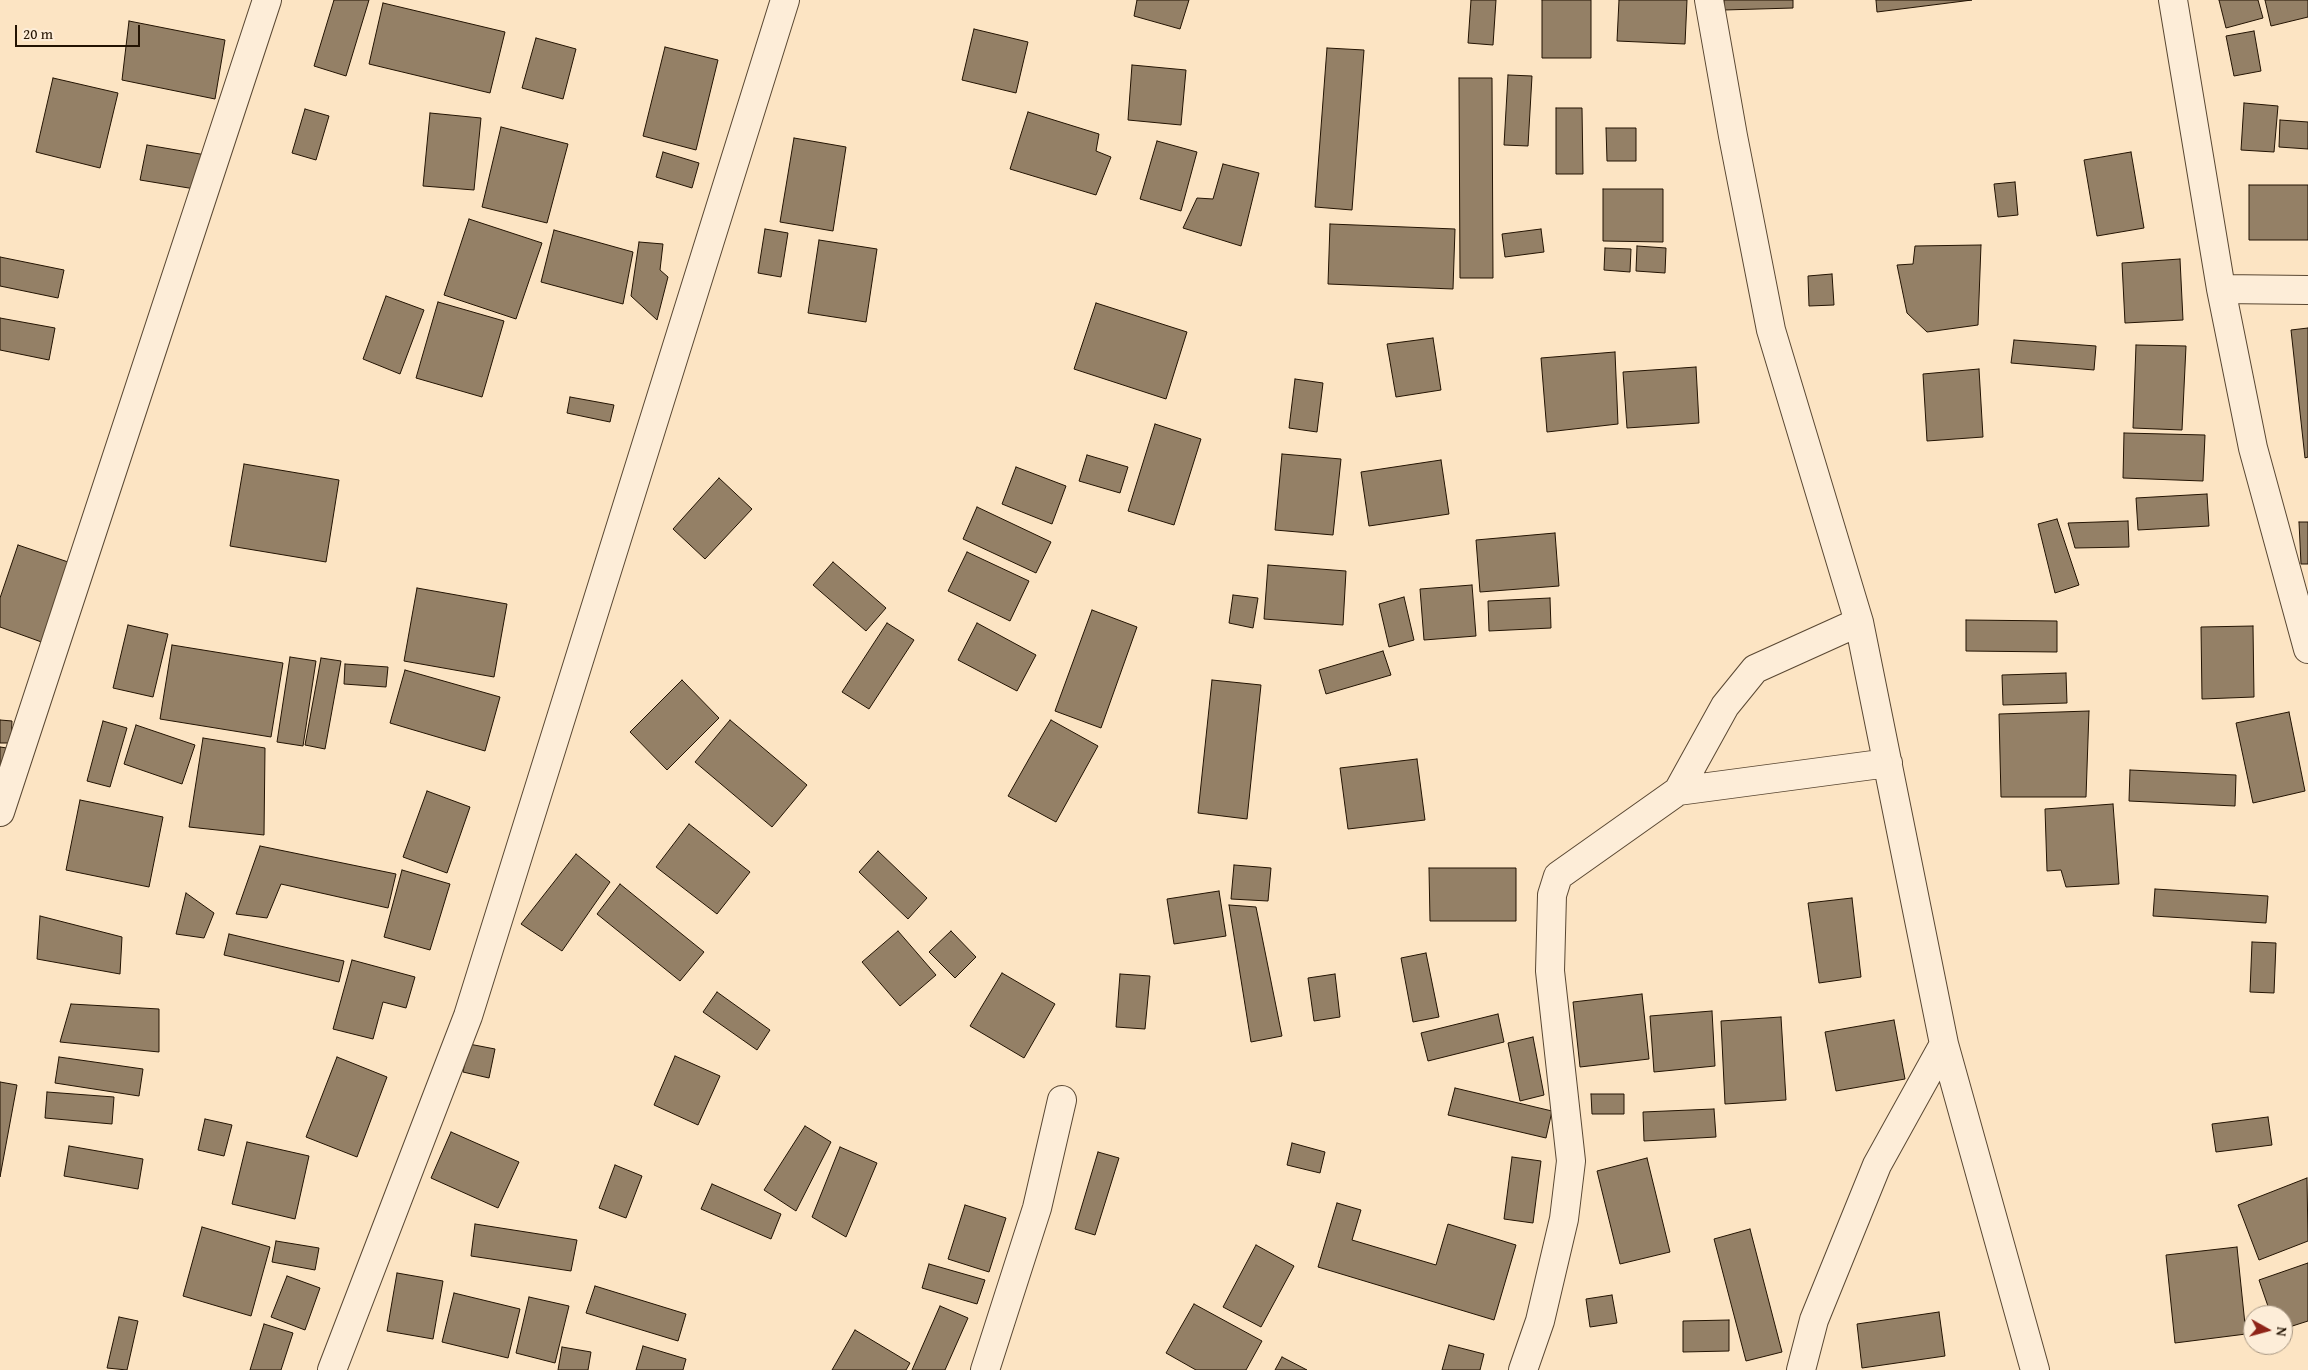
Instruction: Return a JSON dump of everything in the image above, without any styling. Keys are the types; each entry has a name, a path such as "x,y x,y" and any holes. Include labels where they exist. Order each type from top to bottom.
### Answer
{"street":[{"path":"0,812 267,0"},
{"path":"332,1370 468,1016 785,0"},
{"path":"1709,0 1732,136 1771,330 1859,622 1944,1044 2035,1370"},
{"path":"2173,0 2221,289 2254,448 2308,649"},
{"path":"2221,289 2308,290"},
{"path":"1522,1370 1540,1321 1564,1219 1571,1161 1550,971 1552,895 1558,876 1678,792 1725,706 1755,669 1859,622"},
{"path":"1678,792 1888,763"},
{"path":"1801,1370 1814,1320 1878,1165 1944,1044"},
{"path":"985,1370 1037,1208 1062,1100"}],"building":[{"path":"334,0 369,0 346,76 314,66"},
{"path":"1137,0 1189,0 1180,29 1134,16"},
{"path":"1471,0 1496,0 1493,45 1468,43"},
{"path":"1542,0 1591,0 1591,58 1542,58"},
{"path":"1619,0 1687,0 1685,44 1617,41"},
{"path":"1724,0 1793,0 1793,8 1724,10"},
{"path":"1876,0 1972,0 1877,12"},
{"path":"2219,0 2258,0 2263,18 2226,28"},
{"path":"2265,0 2308,0 2308,17 2271,26"},
{"path":"383,3 505,32 490,93 369,64"},
{"path":"129,21 225,40 215,99 122,80"},
{"path":"974,29 1028,42 1016,93 962,80"},
{"path":"2254,31 2261,71 2234,76 2226,36"},
{"path":"536,38 576,49 563,99 522,88"},
{"path":"665,47 718,60 696,150 643,136"},
{"path":"1327,48 1364,50 1352,210 1315,207"},
{"path":"1132,65 1186,70 1181,125 1128,120"},
{"path":"1508,75 1532,76 1528,146 1504,145"},
{"path":"53,78 118,93 100,168 36,152"},
{"path":"1459,78 1492,78 1493,278 1460,278"},
{"path":"2244,103 2278,106 2274,152 2241,150"},
{"path":"1556,108 1582,108 1583,174 1556,174"},
{"path":"305,109 329,116 316,160 292,153"},
{"path":"1028,112 1099,134 1096,151 1111,157 1096,195 1010,169"},
{"path":"430,113 481,118 474,190 423,186"},
{"path":"2280,120 2308,122 2308,149 2279,147"},
{"path":"501,127 568,144 547,223 482,207"},
{"path":"1606,128 1636,128 1636,161 1607,161"},
{"path":"794,138 846,147 833,231 780,222"},
{"path":"1157,141 1197,152 1181,211 1140,199"},
{"path":"147,145 206,155 201,190 140,180"},
{"path":"663,152 699,163 692,188 656,177"},
{"path":"2131,152 2144,228 2097,236 2084,160"},
{"path":"1223,164 1259,173 1241,246 1183,228 1197,198 1213,199"},
{"path":"2015,182 2018,215 1998,217 1994,184"},
{"path":"2249,185 2308,185 2308,240 2249,240"},
{"path":"1603,189 1663,189 1663,242 1603,241"},
{"path":"469,219 542,243 516,319 444,295"},
{"path":"1330,224 1455,229 1453,289 1328,284"},
{"path":"765,229 788,233 781,277 758,273"},
{"path":"1541,229 1544,252 1505,257 1502,234"},
{"path":"554,230 633,252 623,304 541,282"},
{"path":"819,240 877,249 866,322 808,313"},
{"path":"639,242 663,244 660,270 668,277 657,320 631,296"},
{"path":"1981,245 1978,325 1927,332 1907,313 1897,265 1913,264 1915,246"},
{"path":"1637,246 1666,248 1665,273 1636,271"},
{"path":"1605,248 1631,249 1630,272 1604,270"},
{"path":"0,257 64,270 58,298 0,286"},
{"path":"2180,259 2183,320 2125,323 2122,263"},
{"path":"1832,274 1834,305 1809,306 1808,276"},
{"path":"386,296 424,310 400,374 363,359"},
{"path":"438,302 504,321 482,397 416,378"},
{"path":"1096,303 1187,332 1166,399 1074,369"},
{"path":"0,318 55,328 49,360 0,350"},
{"path":"2308,328 2308,457 2305,458 2291,330"},
{"path":"1433,338 1441,390 1396,397 1387,344"},
{"path":"2014,340 2096,346 2094,370 2011,363"},
{"path":"2136,345 2186,346 2182,430 2133,428"},
{"path":"1615,352 1618,424 1547,432 1541,358"},
{"path":"1696,367 1699,423 1627,428 1623,372"},
{"path":"1979,369 1983,437 1927,441 1923,374"},
{"path":"1295,379 1323,383 1317,432 1289,428"},
{"path":"570,397 614,405 610,422 567,413"},
{"path":"1155,424 1201,439 1174,525 1128,511"},
{"path":"2124,433 2205,435 2203,481 2123,478"},
{"path":"1282,454 1341,459 1333,535 1275,530"},
{"path":"1087,455 1128,467 1120,493 1079,481"},
{"path":"1441,460 1449,514 1369,526 1361,472"},
{"path":"244,464 339,480 326,562 230,546"},
{"path":"1016,467 1066,486 1052,524 1002,504"},
{"path":"719,478 752,509 705,559 673,529"},
{"path":"2207,494 2209,526 2138,530 2136,498"},
{"path":"977,507 1051,542 1036,573 963,539"},
{"path":"2057,519 2079,585 2055,593 2038,524"},
{"path":"2128,521 2129,547 2075,548 2068,523"},
{"path":"2299,522 2308,522 2308,564 2301,564"},
{"path":"1555,533 1559,586 1480,592 1476,540"},
{"path":"18,545 74,564 47,644 0,627 0,598"},
{"path":"967,552 1029,581 1010,621 948,591"},
{"path":"833,562 886,608 866,631 813,585"},
{"path":"1268,565 1346,571 1343,625 1264,619"},
{"path":"1472,585 1476,636 1424,640 1420,589"},
{"path":"417,588 507,604 494,677 404,661"},
{"path":"1233,595 1258,598 1253,628 1229,623"},
{"path":"1404,597 1414,640 1389,647 1379,604"},
{"path":"1550,598 1551,628 1489,631 1488,601"},
{"path":"1092,610 1137,627 1101,728 1055,711"},
{"path":"1966,620 2057,621 2057,652 1966,651"},
{"path":"887,623 914,640 869,709 842,692"},
{"path":"977,623 1036,655 1017,691 958,660"},
{"path":"128,625 168,634 153,697 113,688"},
{"path":"2253,626 2254,697 2202,699 2201,627"},
{"path":"172,645 283,663 271,737 160,719"},
{"path":"1383,651 1391,675 1326,694 1319,670"},
{"path":"290,657 316,661 303,746 277,742"},
{"path":"321,658 341,661 325,749 305,745"},
{"path":"345,664 388,667 386,687 344,684"},
{"path":"405,670 500,697 485,751 390,723"},
{"path":"2066,673 2067,703 2003,705 2002,675"},
{"path":"682,680 719,718 667,770 630,732"},
{"path":"1212,680 1261,685 1247,819 1198,813"},
{"path":"2089,711 2086,797 2001,797 1999,714"},
{"path":"2289,712 2305,791 2253,803 2236,723"},
{"path":"0,720 12,721 11,743 0,743"},
{"path":"730,720 807,785 772,827 695,762"},
{"path":"1051,720 1098,746 1056,822 1008,796"},
{"path":"103,721 127,728 110,787 87,781"},
{"path":"136,725 195,745 182,784 124,764"},
{"path":"203,738 265,748 264,835 189,827"},
{"path":"0,747 7,748 0,769"},
{"path":"1417,759 1425,820 1348,829 1340,768"},
{"path":"2130,770 2236,775 2235,806 2129,801"},
{"path":"427,791 470,807 447,873 403,857"},
{"path":"80,800 163,817 149,887 66,870"},
{"path":"2113,804 2119,884 2066,887 2061,870 2047,871 2045,809"},
{"path":"689,824 750,872 717,914 656,867"},
{"path":"260,846 396,874 388,908 281,884 267,918 236,914"},
{"path":"878,851 927,898 908,919 859,872"},
{"path":"576,854 610,882 562,951 521,924"},
{"path":"1234,865 1271,868 1268,901 1231,899"},
{"path":"1429,868 1516,868 1516,921 1430,921"},
{"path":"402,870 450,884 430,950 384,937"},
{"path":"620,884 704,952 680,981 597,914"},
{"path":"2155,889 2268,896 2266,923 2153,916"},
{"path":"1219,891 1226,936 1174,944 1167,899"},
{"path":"186,893 214,913 204,938 176,934"},
{"path":"1852,898 1861,977 1819,983 1808,903"},
{"path":"1229,905 1256,907 1282,1036 1251,1042"},
{"path":"40,916 122,937 120,974 37,959"},
{"path":"898,931 936,975 900,1006 862,962"},
{"path":"951,931 976,957 955,978 929,952"},
{"path":"229,934 344,961 339,982 224,955"},
{"path":"2252,942 2276,943 2274,993 2250,992"},
{"path":"1426,953 1439,1017 1413,1022 1401,958"},
{"path":"352,960 415,977 406,1008 383,1002 373,1039 333,1029"},
{"path":"1002,973 1055,1004 1024,1058 970,1026"},
{"path":"1120,974 1150,976 1145,1029 1116,1027"},
{"path":"1335,974 1340,1017 1314,1021 1308,978"},
{"path":"717,992 770,1030 757,1050 703,1012"},
{"path":"1642,994 1649,1059 1580,1067 1573,1002"},
{"path":"71,1004 159,1009 159,1052 60,1042"},
{"path":"1712,1011 1715,1066 1654,1072 1650,1016"},
{"path":"1498,1014 1504,1042 1428,1061 1421,1033"},
{"path":"1781,1017 1786,1100 1725,1104 1721,1021"},
{"path":"1894,1020 1905,1079 1836,1091 1825,1032"},
{"path":"1533,1037 1544,1095 1520,1101 1508,1043"},
{"path":"469,1044 495,1049 489,1078 463,1072"},
{"path":"675,1056 720,1076 698,1125 654,1105"},
{"path":"59,1057 143,1069 139,1096 55,1083"},
{"path":"337,1057 387,1077 357,1157 306,1137"},
{"path":"0,1082 17,1085 0,1177"},
{"path":"1455,1088 1552,1111 1546,1138 1448,1115"},
{"path":"47,1092 114,1097 112,1124 45,1118"},
{"path":"1591,1094 1624,1094 1624,1114 1592,1114"},
{"path":"1714,1109 1716,1137 1644,1141 1643,1112"},
{"path":"2268,1117 2272,1145 2216,1152 2212,1124"},
{"path":"205,1119 232,1125 224,1156 198,1150"},
{"path":"805,1126 831,1142 796,1211 764,1190"},
{"path":"451,1132 519,1162 498,1208 431,1178"},
{"path":"247,1142 309,1156 295,1219 232,1204"},
{"path":"1292,1143 1325,1152 1320,1173 1287,1165"},
{"path":"69,1146 143,1159 138,1189 64,1176"},
{"path":"840,1147 877,1163 846,1237 812,1217"},
{"path":"1098,1152 1119,1158 1095,1235 1075,1229"},
{"path":"1512,1157 1541,1161 1533,1223 1504,1219"},
{"path":"1647,1158 1670,1252 1620,1264 1597,1171"},
{"path":"615,1165 642,1176 626,1218 599,1208"},
{"path":"2307,1178 2308,1241 2259,1260 2238,1205"},
{"path":"712,1184 781,1214 771,1239 701,1209"},
{"path":"1337,1203 1361,1210 1352,1240 1436,1265 1448,1224 1516,1245 1494,1320 1318,1267"},
{"path":"965,1205 1006,1218 989,1272 948,1259"},
{"path":"475,1224 577,1240 571,1271 471,1256"},
{"path":"202,1227 270,1247 251,1316 183,1296"},
{"path":"1750,1229 1782,1352 1746,1361 1714,1239"},
{"path":"276,1241 319,1248 315,1270 272,1262"},
{"path":"1256,1245 1294,1266 1261,1327 1223,1307"},
{"path":"2237,1247 2243,1305 2243,1334 2175,1343 2166,1255"},
{"path":"2308,1263 2308,1321 2293,1326 2293,1305 2268,1305 2259,1280"},
{"path":"929,1264 985,1280 977,1304 922,1288"},
{"path":"397,1273 443,1281 433,1339 387,1331"},
{"path":"287,1276 320,1288 305,1330 271,1317"},
{"path":"595,1286 686,1314 678,1341 586,1313"},
{"path":"454,1293 520,1309 508,1358 442,1342"},
{"path":"1612,1295 1617,1323 1590,1327 1586,1299"},
{"path":"529,1297 569,1306 555,1363 516,1353"},
{"path":"1194,1304 1262,1341 1246,1370 1196,1370 1166,1353"},
{"path":"940,1306 968,1318 945,1370 912,1370"},
{"path":"1939,1312 1945,1356 1862,1368 1857,1324"},
{"path":"119,1317 138,1321 127,1370 107,1368"},
{"path":"1729,1320 1729,1351 1683,1352 1683,1321"},
{"path":"264,1324 293,1333 281,1370 250,1370"},
{"path":"855,1330 910,1363 906,1370 832,1370"},
{"path":"1449,1345 1484,1354 1480,1370 1442,1370"},
{"path":"643,1346 686,1359 683,1370 636,1370"},
{"path":"562,1347 591,1352 588,1370 558,1370"},
{"path":"1282,1357 1307,1370 1275,1370"}]}
